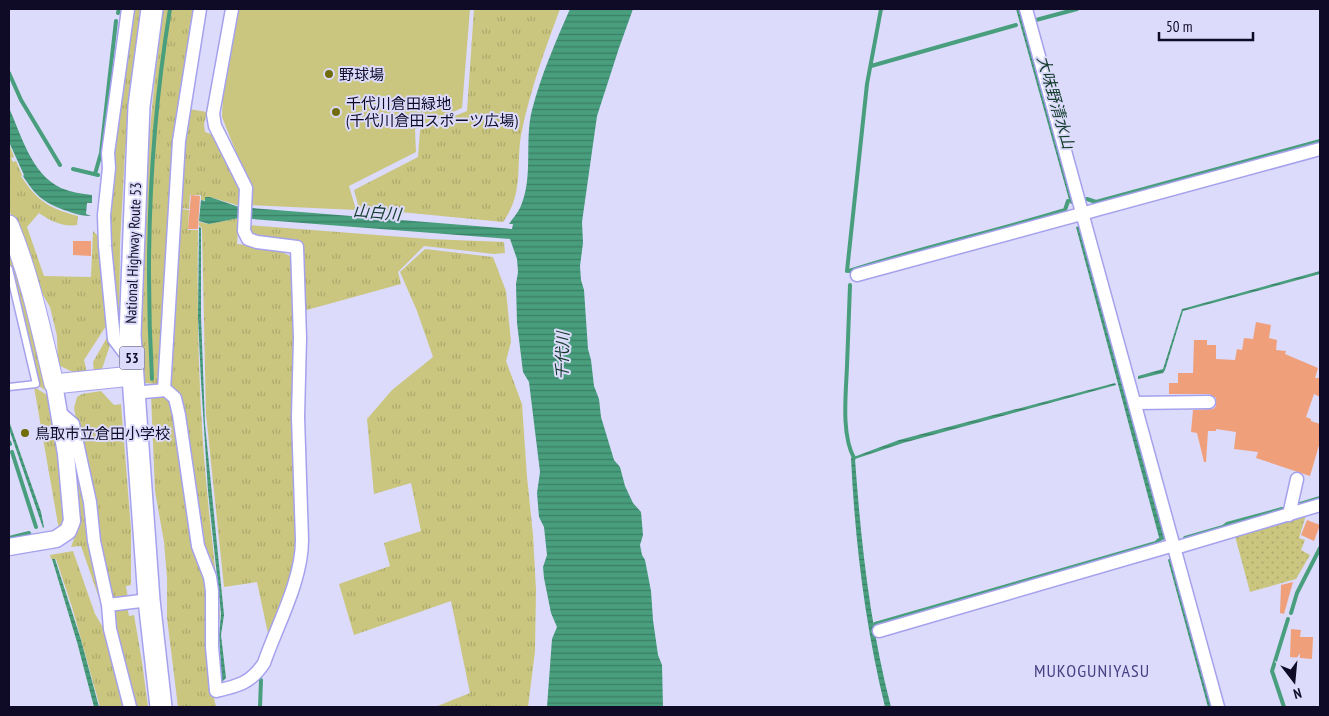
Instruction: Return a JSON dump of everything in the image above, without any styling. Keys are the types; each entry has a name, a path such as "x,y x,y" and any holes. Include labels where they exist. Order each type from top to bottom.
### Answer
{"highway":[{"name":"National Highway Route 53","path":"152,9 139,106 130,335 150,600 161,707"}],"main road":[{"path":"9,225 24,263 54,384 133,377"}],"street":[{"path":"128,9 108,153 109,168 104,215 104,238 114,339 133,377 171,393 177,405 198,546 210,577 212,591 212,647 216,691 246,682 257,674 264,664 293,588 302,554 298,417 300,318 298,247 257,242 248,239 244,231 246,188 215,126 213,114 232,9"},
{"path":"164,390 179,141 200,9"},
{"path":"1026,9 1218,707"},
{"path":"857,275 1320,149"},
{"path":"9,547 56,539 68,531 72,521 66,454 54,384"},
{"path":"1135,403 1209,402"},
{"path":"59,412 73,424 90,502 94,541 108,605 110,629 130,707"},
{"path":"1289,515 1297,479"},
{"path":"879,631 1320,505"},
{"path":"108,605 150,600"}],"lane":[{"path":"9,269 36,384 9,387"}],"green space":[{"path":"132,9 143,9 125,151 120,244 119,339 108,241 113,148"},
{"path":"163,9 195,9 175,132 167,226 160,382 157,384 145,383 143,376 141,349 142,276 148,161"},
{"name":"千代川倉田緑地 (千代川倉田スポーツ広場)","path":"237,9 470,9 462,108 415,129 416,152 349,186 356,210 250,205 253,189 222,117 223,93"},
{"path":"474,9 560,9 539,69 522,130 517,188 510,211 503,222 359,208 354,190 418,157 420,130 467,111"},
{"path":"189,109 207,112 204,124 205,132 217,136 241,189 240,206 210,197 205,197 205,200 201,200 201,195 190,195 189,209 180,208 183,154"},
{"path":"9,144 14,157 11,158 13,162 16,161 21,176 33,192 52,207 78,216 77,225 67,225 52,221 39,213 27,227 44,276 91,277 93,231 100,238 110,320 84,360 87,372 73,372 58,365 57,336 50,307 35,281 9,209"},
{"path":"181,209 189,210 188,230 198,230 200,390 206,486 220,614 217,639 205,554 169,380"},
{"path":"239,218 237,244 272,247 290,256 294,280 297,556 285,600 269,638 257,582 224,587 206,414 202,228 199,226 199,222 209,224"},
{"path":"248,225 429,239 504,242 505,253 494,254 424,246 398,272 401,284 303,311 301,244 261,238 251,233"},
{"path":"9,242 51,394 39,386 14,277 9,263"},
{"path":"425,249 493,257 506,291 511,342 506,361 522,404 536,590 535,651 528,707 435,707 470,693 451,601 354,635 339,584 390,566 384,543 421,531 411,483 374,494 367,419 392,390 433,357 417,311 400,272"},
{"path":"109,334 112,339 101,372 94,373 93,362"},
{"path":"34,387 52,398 64,519 59,530"},
{"path":"101,391 114,405 121,404 131,529 131,585 126,586 128,598 110,600 74,408 77,397 82,394"},
{"path":"161,394 171,399 206,572 212,690 216,707 178,707 167,618 167,578 164,542 155,491 151,395"},
{"path":"71,430 104,601 100,601 81,546 71,547 78,528"},
{"path":"1306,515 1299,538 1305,540 1301,550 1310,555 1296,579 1250,592 1235,536"},
{"path":"73,551 95,614 108,636 126,707 100,707 72,607 56,559 51,559 50,555"},
{"path":"127,605 129,616 134,615 148,707 133,707 115,635 113,608"}],"water":[{"name":"千代川","path":"570,9 633,9 597,116 582,222 583,243 580,266 584,290 588,349 601,417 614,460 620,467 625,486 633,503 641,512 643,535 640,545 651,591 658,655 662,665 663,707 547,707 552,639 557,627 551,613 544,578 543,567 547,555 544,527 539,517 537,493 540,472 529,382 523,372 517,323 517,259 510,239 239,218 209,224 199,221 201,200 205,201 205,197 210,197 239,207 512,229 513,224 509,224 520,208 527,184 532,110 544,71"},
{"path":"1016,9 1019,9 1074,205 1070,203"},
{"path":"9,108 28,152 42,173 61,188 76,193 92,195 92,203 87,203 86,214 91,216 77,214 57,207 45,201 32,188 23,176 9,142"},
{"path":"1079,226 1165,539 1160,541 1076,227"},
{"path":"199,227 201,228 201,316 205,424 224,615 221,635 226,678 222,682 219,636 221,614 208,491 201,381 198,317"},
{"path":"1320,271 1320,274 1183,311 1165,370 1163,373 1138,379 1138,376 1163,369 1182,309"},
{"path":"1115,383 1116,385 903,443 855,459 867,584 877,646 891,707 885,707 862,583 855,521 851,458 899,440"},
{"path":"9,421 41,512 43,528 9,429"},
{"path":"1171,557 1212,707 1208,707 1168,560"},
{"path":"52,559 55,559 81,640 99,707 94,707"}],"building":[{"path":"191,195 200,196 198,229 188,229"},
{"path":"73,241 91,241 91,256 73,255"},
{"path":"1256,322 1271,325 1269,338 1277,340 1276,350 1286,351 1285,354 1318,368 1315,378 1320,378 1320,397 1314,394 1306,417 1320,424 1320,442 1310,476 1256,458 1258,452 1234,449 1236,432 1216,429 1216,431 1208,431 1206,462 1204,462 1197,433 1191,432 1193,410 1213,409 1216,406 1216,398 1209,394 1169,394 1169,383 1178,383 1178,373 1193,373 1194,340 1207,340 1207,345 1216,345 1216,359 1235,360 1237,349 1242,350 1244,338 1253,339"},
{"path":"1307,520 1320,525 1314,541 1301,535"},
{"path":"1293,582 1284,614 1280,613 1281,585"},
{"path":"1291,629 1301,630 1300,637 1313,637 1312,659 1290,657"}],"waterway":[{"path":"118,13 119,9"},
{"path":"152,379 149,286 151,194 158,101 170,9"},
{"path":"847,271 867,84 881,9"},
{"path":"1036,20 1077,9"},
{"path":"95,174 101,153 116,21"},
{"path":"871,66 1016,25"},
{"path":"9,73 21,100 60,165"},
{"path":"1087,199 1096,202 1320,141"},
{"path":"73,169 98,175"},
{"path":"849,271 1065,210 1068,201"},
{"path":"850,285 845,413 847,437 854,458"},
{"path":"12,452 36,527"},
{"path":"1297,505 1320,498"},
{"path":"1185,538 1282,509"},
{"path":"9,538 29,533"},
{"path":"875,624 1156,543 1159,540"},
{"path":"1291,613 1297,593 1320,548"},
{"path":"1284,707 1272,671 1288,619"},
{"path":"260,707 261,680"}],"place":[{"name":"野球場","path":"329,74"},
{"name":"千代川倉田緑地 (千代川倉田スポーツ広場)","path":"336,112"},
{"name":"鳥取市立倉田小学校","path":"25,433"}],"district":[{"name":"MUKOGUNIYASU","path":"1092,670"}],"water label":[{"name":"大味野清水山","path":"1056,102"},
{"name":"山白川","path":"377,212"}]}
